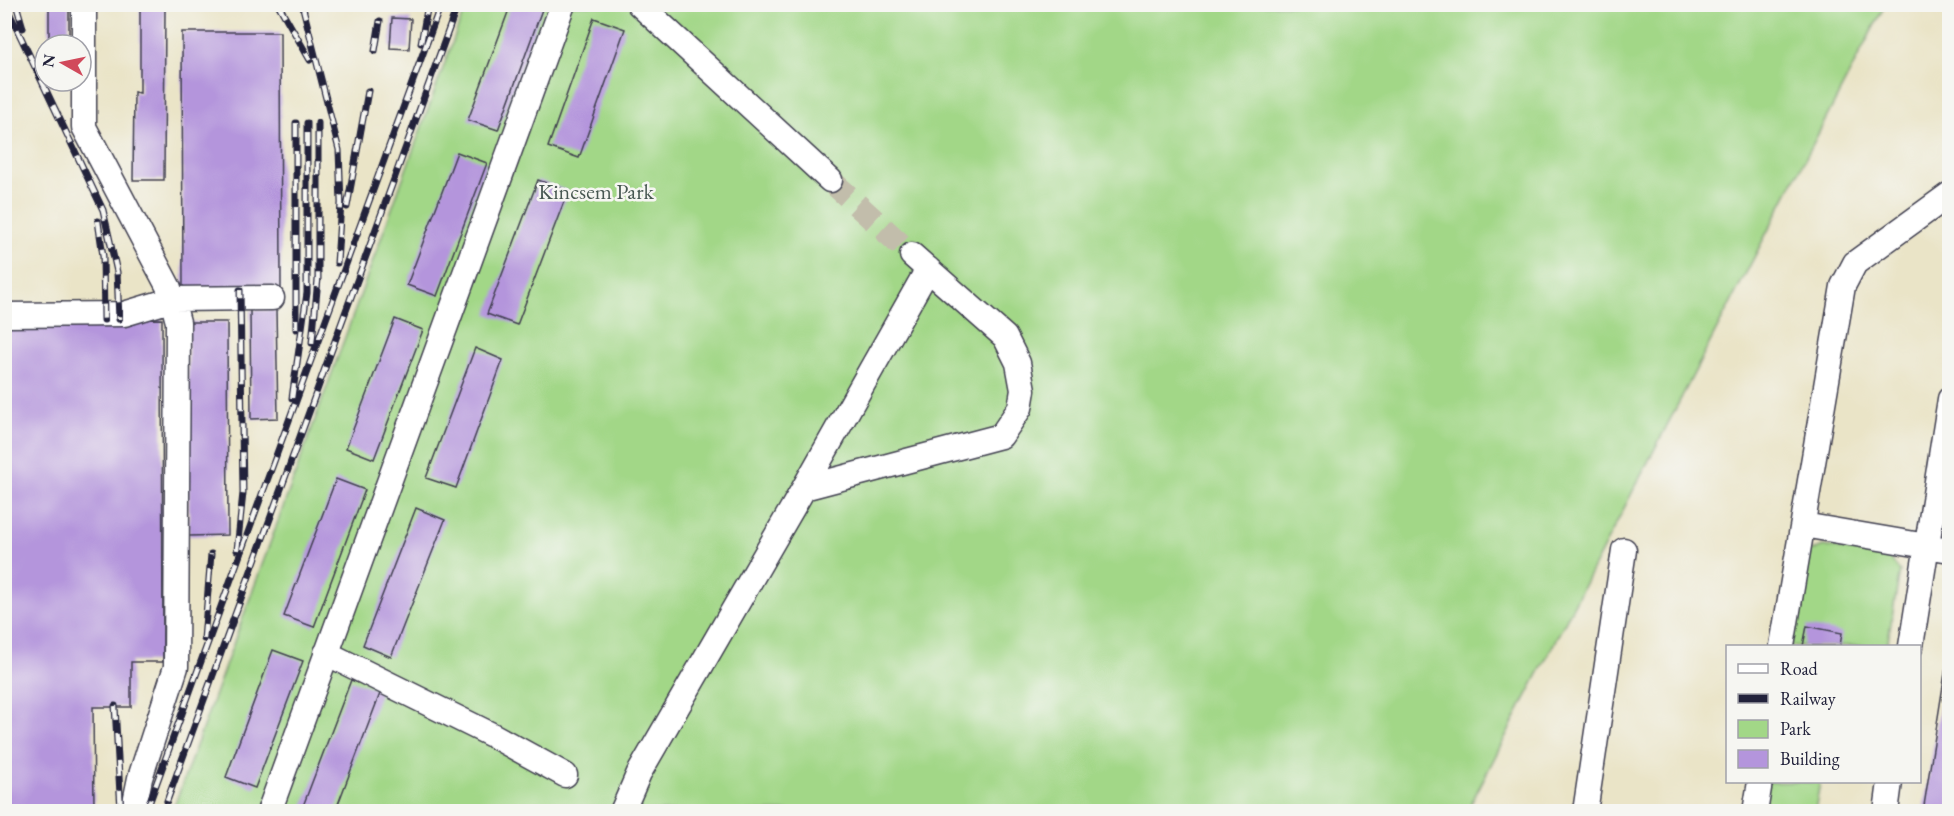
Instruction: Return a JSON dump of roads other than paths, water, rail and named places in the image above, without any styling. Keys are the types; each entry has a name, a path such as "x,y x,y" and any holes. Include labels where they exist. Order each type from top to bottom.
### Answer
{"lane":[{"path":"84,4 84,127 174,299 178,322 176,668 140,778 133,812"},
{"path":"269,812 563,4"},
{"path":"639,4 830,180"},
{"path":"1782,645 1843,286 1855,264 1950,194"},
{"path":"622,812 639,773 804,488 920,262 1005,337 1018,363 1023,390 1020,408 1002,436 804,488"},
{"path":"4,315 124,314 174,299 272,298"},
{"path":"1911,645 1938,548 1950,399"},
{"path":"1803,525 1938,548"},
{"path":"1585,812 1624,550"},
{"path":"326,653 488,733 565,775"},
{"path":"1755,812 1760,783"},
{"path":"1886,812 1890,783"}],"tunnel":[{"path":"830,180 912,255"}],"railway":[{"path":"5,4 103,210 117,272 119,319"},
{"path":"16,4 23,28"},
{"path":"278,4 310,60"},
{"path":"302,4 339,150 341,203 337,263"},
{"path":"421,43 428,4"},
{"path":"146,812 441,4"},
{"path":"167,801 458,4"},
{"path":"375,51 380,21"},
{"path":"347,207 368,91"},
{"path":"296,123 296,329"},
{"path":"292,398 307,293 307,123"},
{"path":"312,343 318,279 318,123"},
{"path":"98,221 103,256 104,320"},
{"path":"237,550 243,493 240,290"},
{"path":"204,639 211,554"},
{"path":"115,706 121,812"}],"park label":[{"name":"Kincsem Park","path":"596,191"}]}
